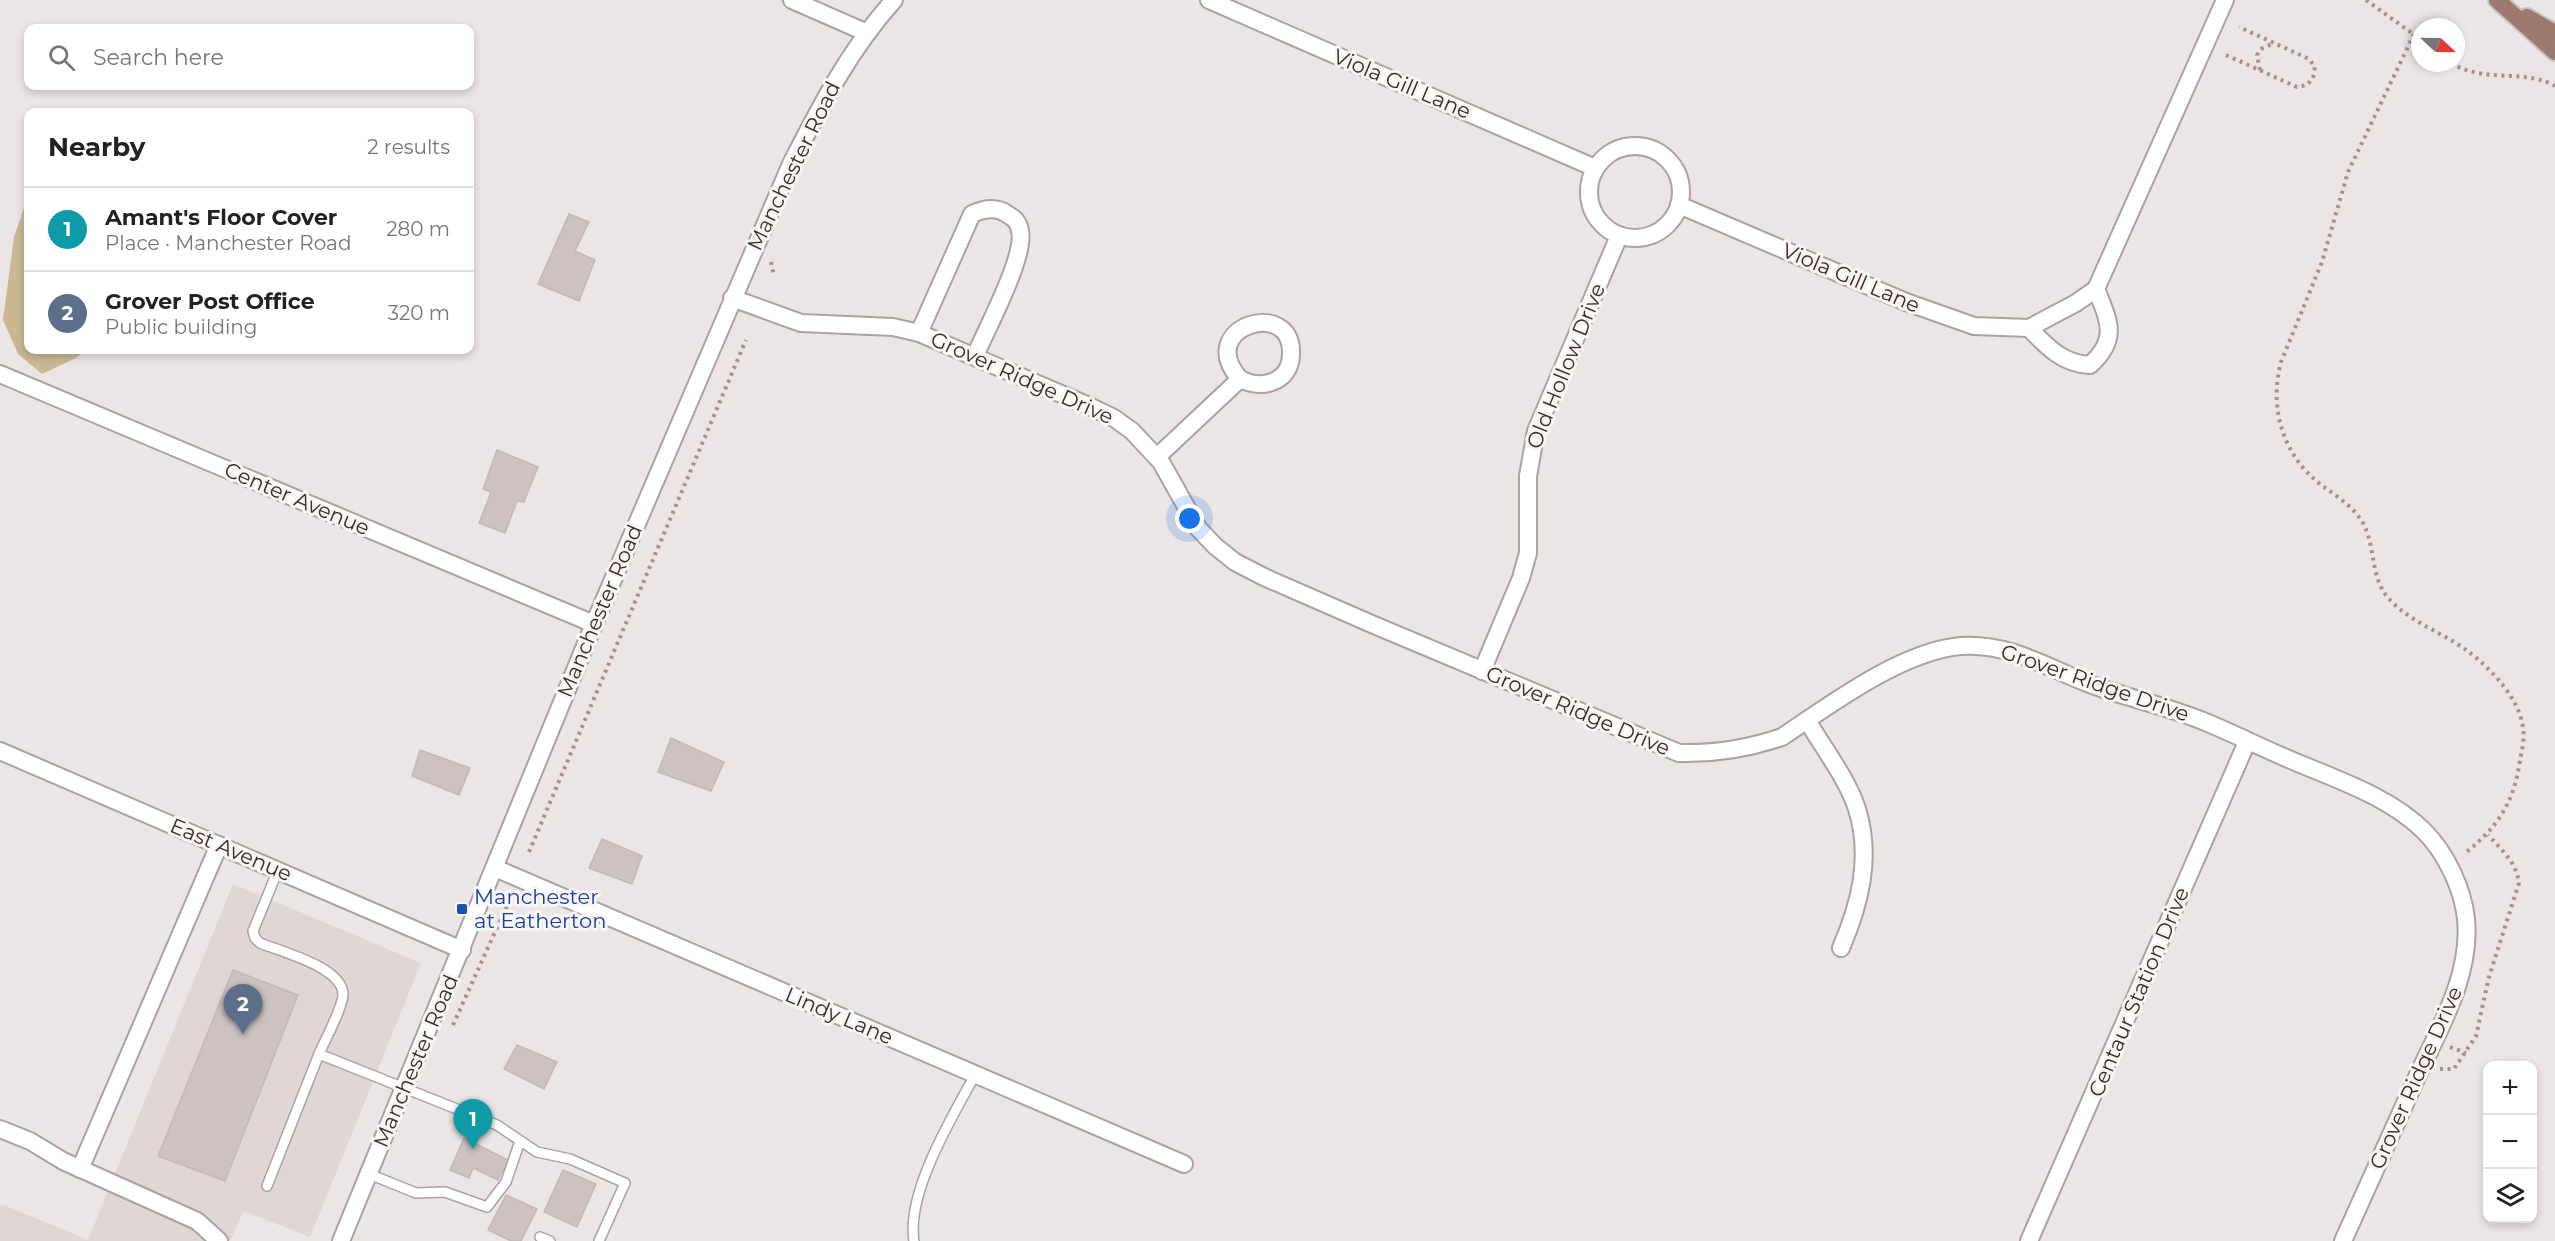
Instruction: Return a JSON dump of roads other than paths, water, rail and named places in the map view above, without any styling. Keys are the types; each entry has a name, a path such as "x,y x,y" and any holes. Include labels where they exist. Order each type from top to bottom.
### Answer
{"main road":[{"path":"2498,0 2555,33"},
{"path":"2498,0 2555,52"}],"street":[{"path":"792,0 865,32"},
{"name":"Manchester Road","path":"341,1241 594,624 732,298 827,93 865,32 894,0"},
{"name":"Viola Gill Lane","path":"1209,0 1595,168"},
{"path":"2096,289 2108,321 2109,341 2102,354 2090,365 2075,364 2058,356 2029,328 2076,303 2096,289 2225,0"},
{"path":"1632,146 1646,147 1660,153 1671,163 1678,176 1681,190 1679,205 1662,229 1649,236 1634,238 1619,236 1607,229 1591,207 1589,194 1595,168 1605,156 1618,149 1632,146"},
{"name":"Viola Gill Lane","path":"1679,205 1906,303 1974,326 2029,328"},
{"path":"919,333 972,214 981,210 1002,210 1016,220 1020,231 1019,254 975,356"},
{"name":"Old Hollow Drive","path":"1482,671 1521,578 1528,553 1528,476 1536,431 1619,236"},
{"name":"Grover Ridge Drive","path":"732,298 801,323 876,326 919,333 1114,418 1148,446 1157,457 1198,528 1235,562 1264,577 1482,671 1679,753 1722,753 1760,745 1782,737 1903,662 1931,651 1962,646 1986,646 2020,654 2094,686 2200,720 2370,794 2425,832 2443,855 2460,893 2466,919 2465,951 2453,998 2343,1241"},
{"name":"Center Avenue","path":"0,374 594,624"},
{"path":"1157,457 1240,379"},
{"path":"1807,720 1856,808 1861,832 1864,861 1861,892 1853,921 1841,948"},
{"name":"Centaur Station Drive","path":"2029,1241 2247,742"},
{"name":"East Avenue","path":"0,751 462,950"},
{"path":"80,1169 219,845"},
{"name":"Lindy Lane","path":"495,868 1184,1164"},
{"path":"0,1129 30,1141 80,1169 197,1221 219,1241"}],"lane":[{"path":"267,1186 343,995 339,980 330,971 260,943 253,931 278,870"},
{"path":"320,1054 497,1125 537,1152 570,1159 625,1183 599,1241"},
{"path":"914,1241 912,1230 924,1178 941,1138 975,1075"},
{"path":"369,1174 416,1192 445,1192 486,1208 506,1182 520,1141"},
{"path":"540,1237 550,1241"}],"place":[{"name":"Manchester at Eatherton","path":"462,909"},
{"name":"Grover Post Office","path":"243,1034"},
{"name":"Amant's Floor Cover","path":"473,1149"}]}
